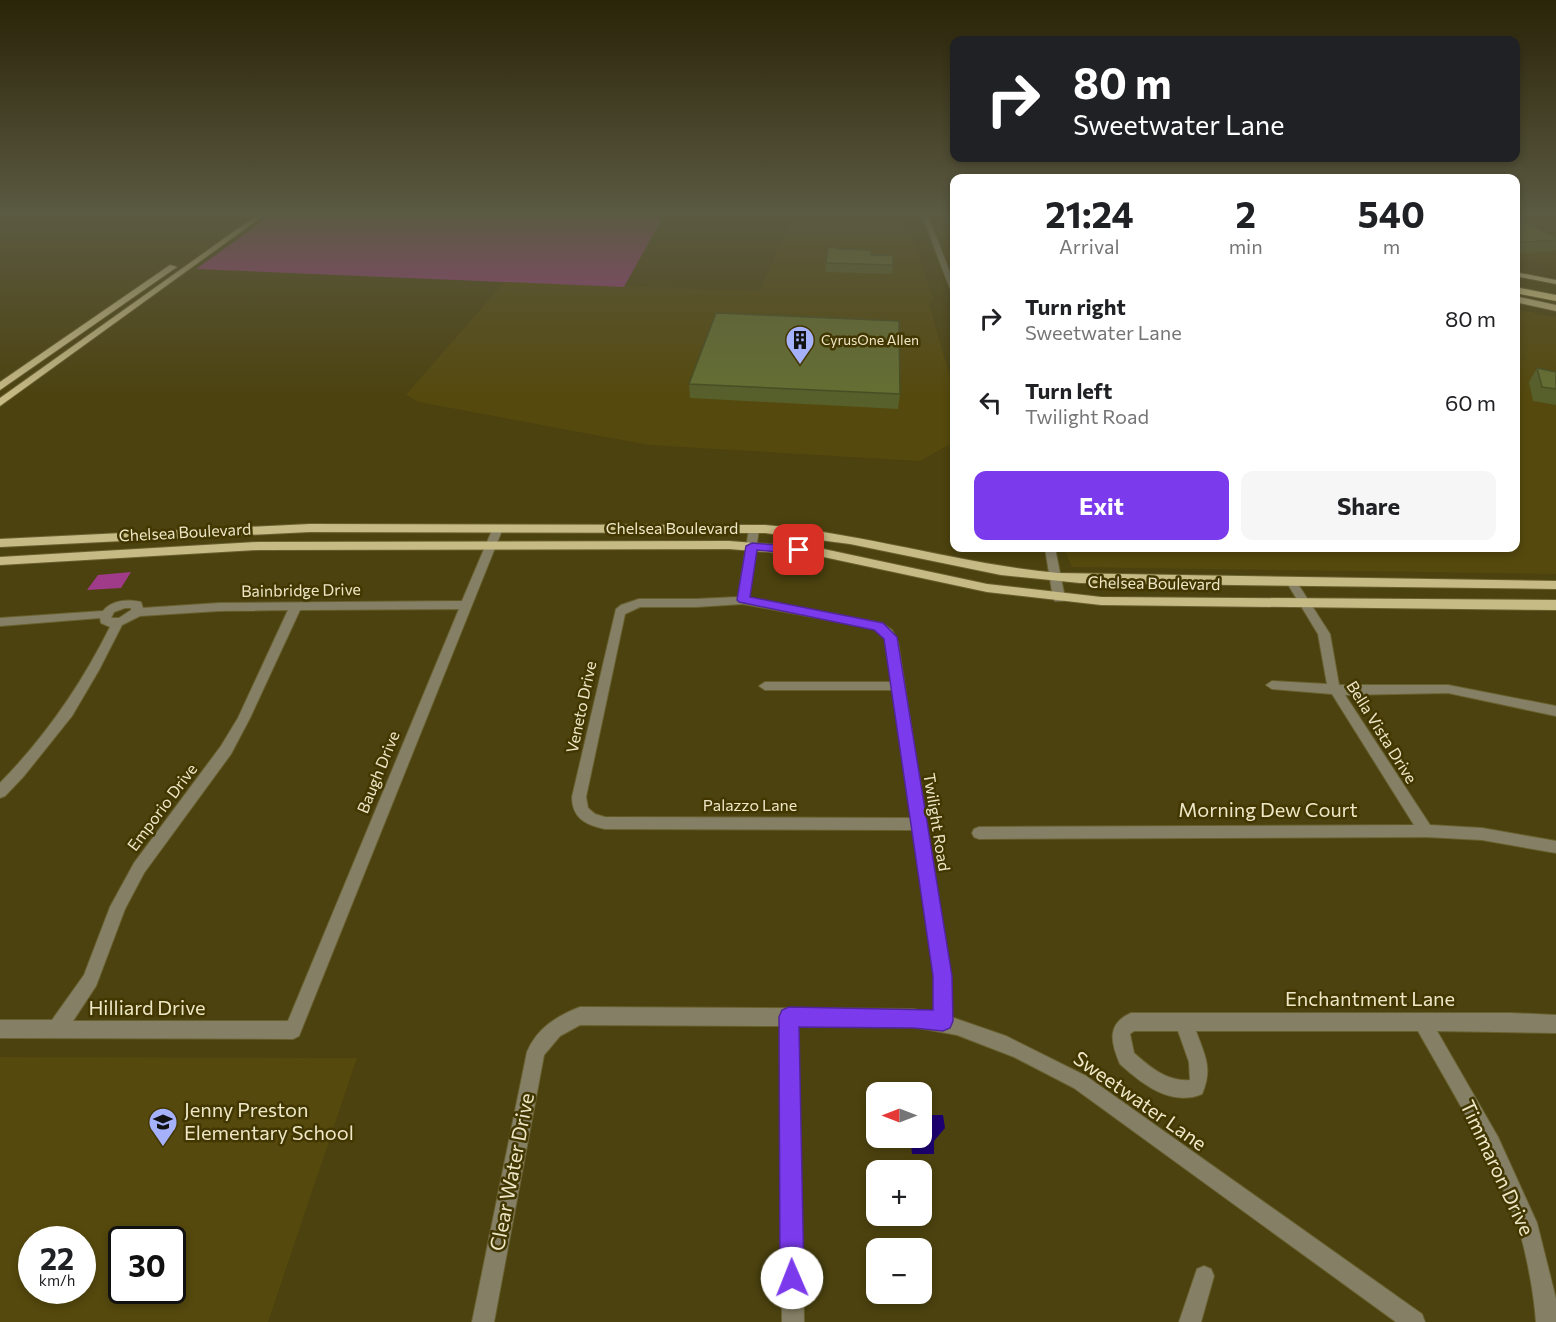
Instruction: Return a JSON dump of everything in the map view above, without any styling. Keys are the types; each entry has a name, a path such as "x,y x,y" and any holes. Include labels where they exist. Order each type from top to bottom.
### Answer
{"highway":[{"path":"1520,286 1556,293"},
{"path":"1520,291 1556,298"}],"main road":[{"path":"0,387 162,275"},
{"path":"0,403 179,275"},
{"path":"1520,275 1556,282"},
{"path":"1520,300 1556,308"},
{"name":"Chelsea Boulevard","path":"0,543 252,530 754,529 825,535 989,569 1057,577 1292,583 1556,585"},
{"name":"Chelsea Boulevard","path":"0,561 258,546 752,546 833,555 969,585 1059,598 1147,602 1556,605"}],"street":[{"name":"Baugh Drive","path":"293,1030 498,528"},
{"path":"743,600 754,529"},
{"path":"1051,552 1059,598"},
{"name":"Bella Vista Drive","path":"1292,583 1324,634 1330,675 1336,690 1425,831"},
{"name":"Veneto Drive","path":"584,814 579,808 579,797 617,617 625,608 639,603 743,600"},
{"name":"Twilight Road","path":"743,600 878,626 891,637 942,976 943,1021"},
{"name":"Bainbridge Drive","path":"0,622 106,614 113,608 130,603 137,605 137,612"},
{"name":"Bainbridge Drive","path":"118,622 132,617 137,612 296,606 466,605"},
{"name":"Emporio Drive","path":"57,1029 90,980 118,908 140,868 200,788 244,718 296,606"},
{"path":"0,792 21,771 67,716 94,673 118,622 107,622 104,617 106,614"},
{"path":"1272,685 1336,690 1448,689 1556,711"},
{"path":"765,686 898,686"},
{"name":"Palazzo Lane","path":"584,814 593,821 605,823 919,824"},
{"name":"Morning Dew Court","path":"979,833 1425,831 1482,834 1556,847"},
{"name":"Sweetwater Lane","path":"554,1028 580,1016 914,1018 943,1021 978,1032 1080,1082 1414,1322"},
{"path":"789,1017 793,1322"},
{"name":"Enchantment Lane","path":"1184,1022 1200,1076 1196,1088 1184,1091 1149,1077 1126,1058 1121,1030 1131,1022 1184,1022 1423,1022 1556,1024"},
{"name":"Timmaron Drive","path":"1423,1022 1491,1144 1527,1223 1545,1299 1547,1322"},
{"name":"Clear Water Drive","path":"483,1322 536,1052 543,1039 554,1028"},
{"name":"Hilliard Drive","path":"0,1029 293,1030"},
{"path":"1190,1322 1204,1276"}],"shaded area":[{"path":"331,275 631,275 624,287"},
{"path":"767,275 925,275 933,299 929,304 950,377 950,444 920,461 649,445 419,402 406,395 504,282 760,291"},
{"path":"1520,310 1556,317 1556,574 1072,567 1066,552 1520,552"},
{"path":"131,572 121,588 87,590 98,575"},
{"name":"Jenny Preston Elementary School","path":"0,1057 357,1058 268,1322 0,1322"},
{"path":"932,1115 943,1115 945,1128 934,1141 934,1154 912,1154 911,1148 932,1148"}],"building":[{"name":"CyrusOne Allen","path":"716,313 899,321 900,394 689,384"},
{"path":"1537,368 1556,372 1556,389 1542,387"}],"place":[{"name":"CyrusOne Allen","path":"800,366"},
{"name":"Jenny Preston Elementary School","path":"163,1148"}],"route":[{"path":"792,1278 789,1017 914,1018 943,1021 942,976 891,637 878,626 763,602 743,600 752,546 799,550"}]}
